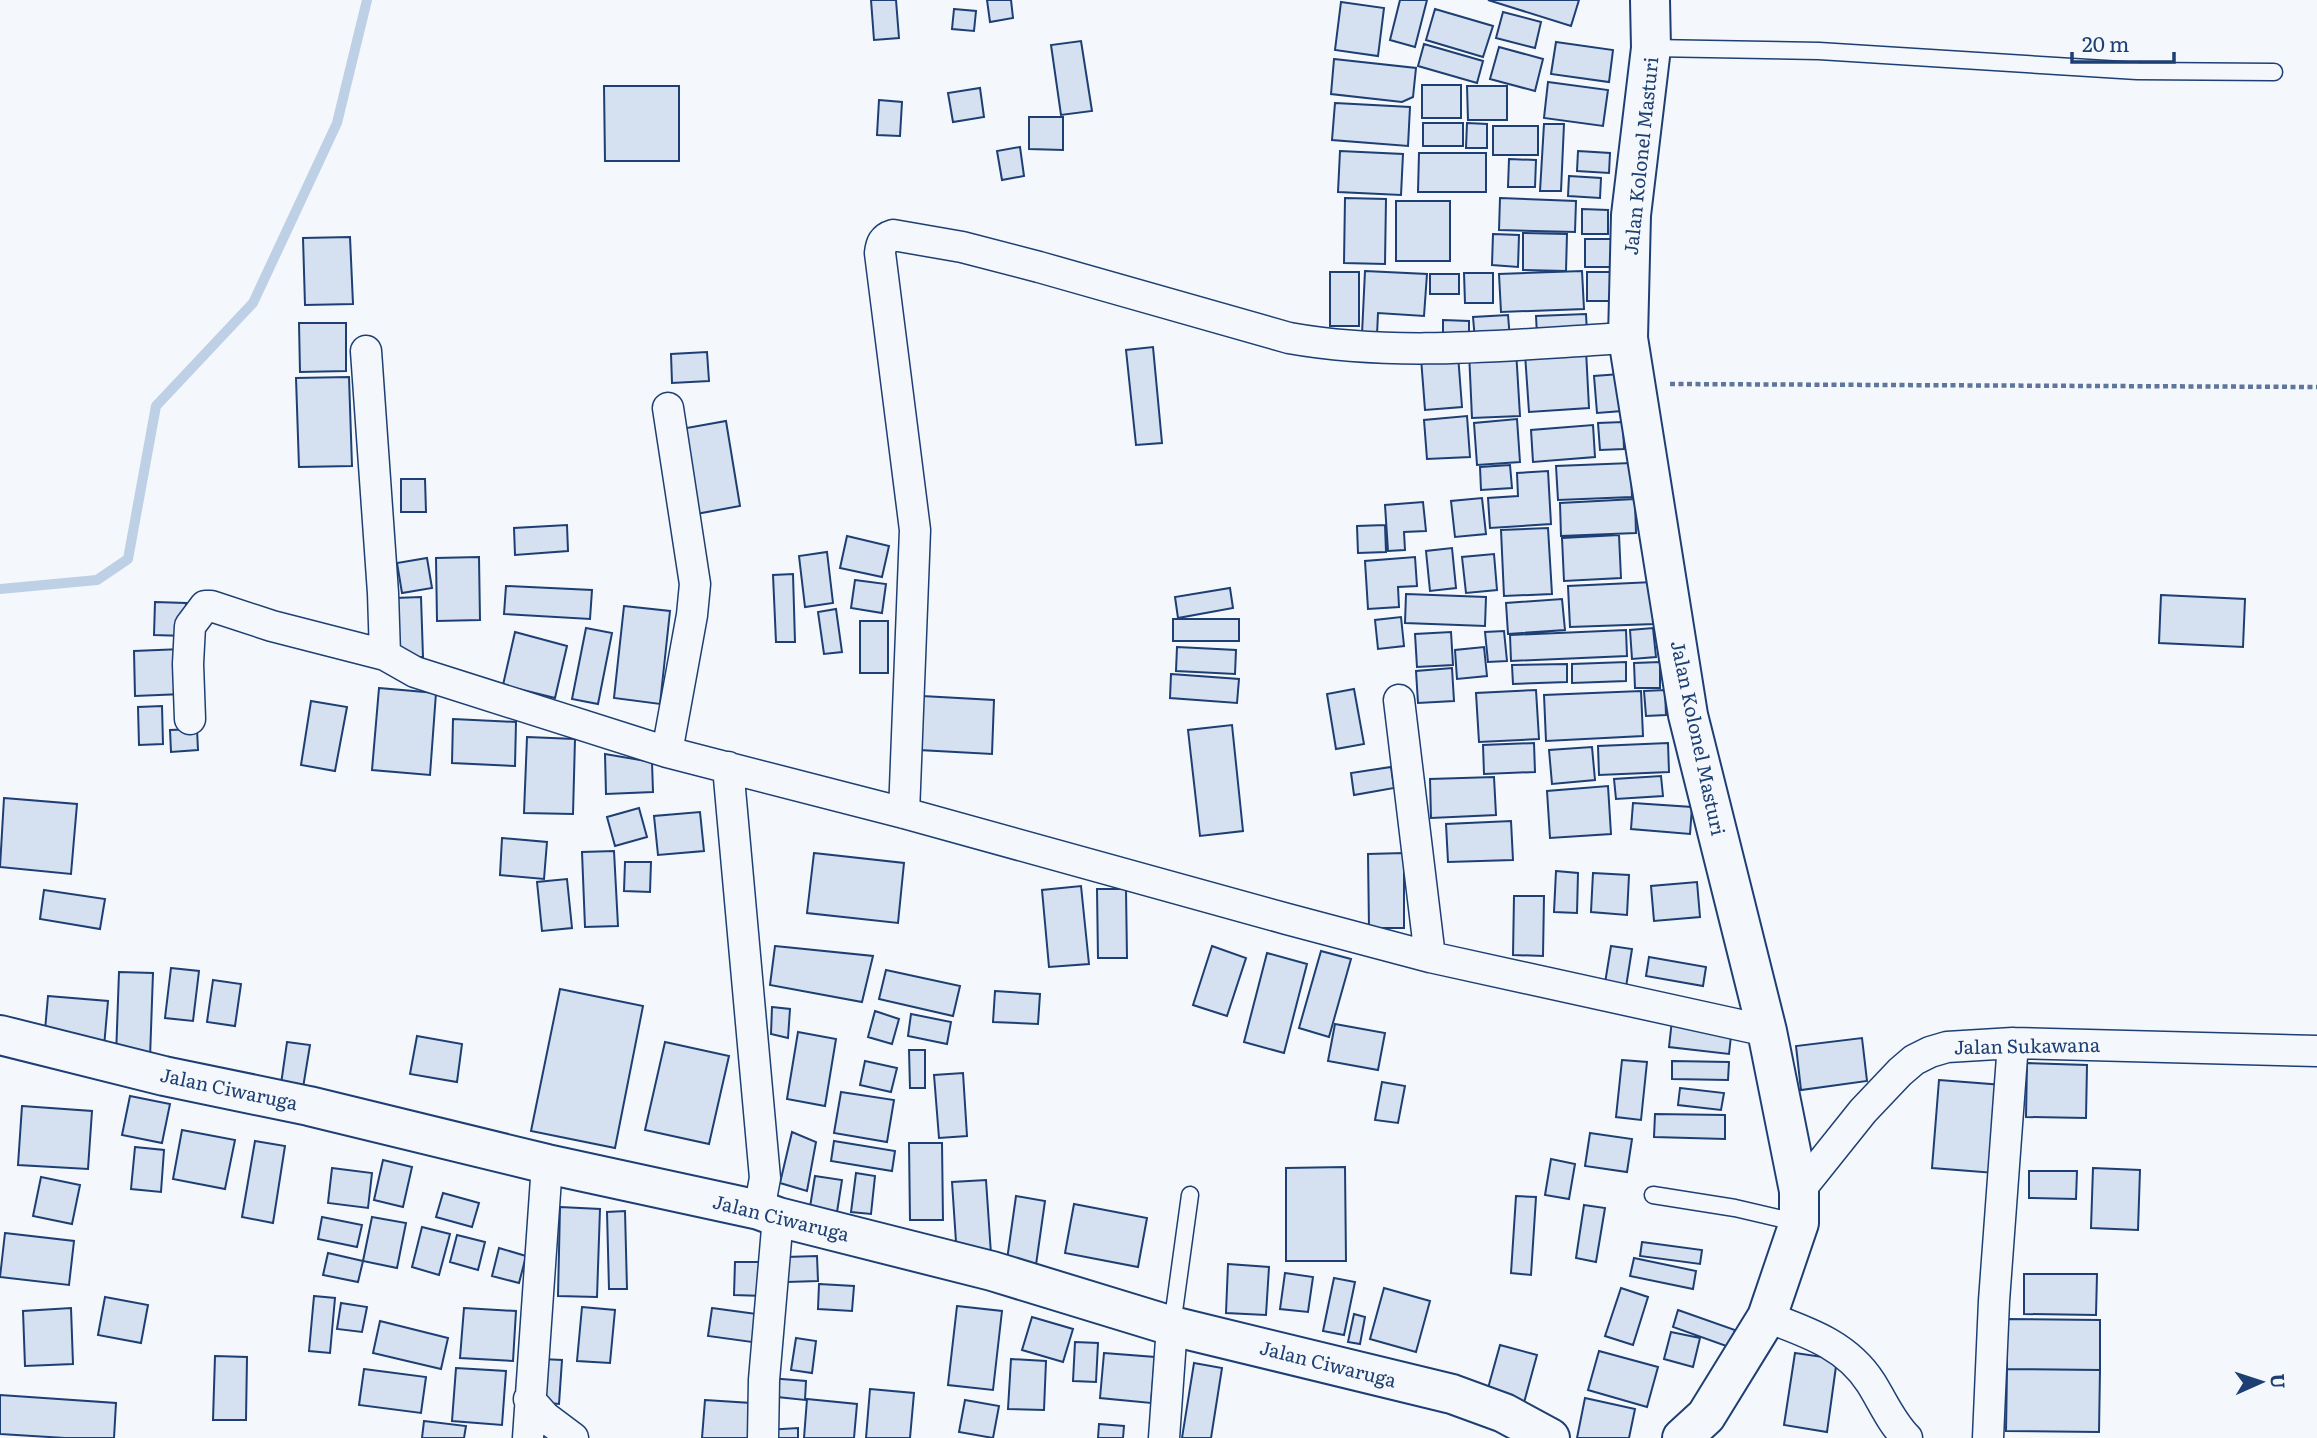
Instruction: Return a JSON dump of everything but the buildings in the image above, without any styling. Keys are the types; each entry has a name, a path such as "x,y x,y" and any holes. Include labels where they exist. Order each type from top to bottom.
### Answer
{"street":[{"name":"Jalan Kolonel Masturi","path":"1650,0 1651,48 1631,215 1628,338 1688,715 1767,1031 1799,1207"},
{"path":"904,813 915,530 880,253 881,246 888,237 893,235 962,247 1243,326 1324,344 1420,349 1628,338"},
{"path":"366,351 385,655"},
{"path":"667,751 692,615 695,584 668,408"},
{"path":"190,719 190,626 205,606 385,655 415,672 667,751 1430,957 1767,1031"},
{"path":"1399,700 1430,957"},
{"path":"728,767 768,1213 763,1438"},
{"name":"Jalan Ciwaruga","path":"0,1035 164,1076 309,1105 547,1164 768,1213 992,1271 1172,1326 1452,1394 1504,1413 1550,1438"},
{"path":"1988,1438 1994,1301 2013,1043"},
{"name":"Jalan Sukawana","path":"1799,1207 1863,1111 1914,1060 1930,1052 1947,1047 2013,1043 2317,1051"},
{"path":"528,1438 547,1164"},
{"path":"1682,1438 1706,1416 1767,1317 1799,1207"},
{"path":"1767,1317 1823,1339 1850,1359 1870,1381 1898,1428 1907,1438"},
{"path":"1164,1438 1172,1326"},
{"path":"529,1399 545,1416 573,1438"}],"lane":[{"path":"1651,48 1819,51 2137,71 2274,72"},
{"path":"1172,1326 1190,1195"},
{"path":"1653,1195 1735,1208 1799,1207"}],"path":[{"path":"1634,384 2317,387"}],"waterway":[{"path":"0,589 97,580 128,559 156,406 253,303 337,123 367,0"}]}
